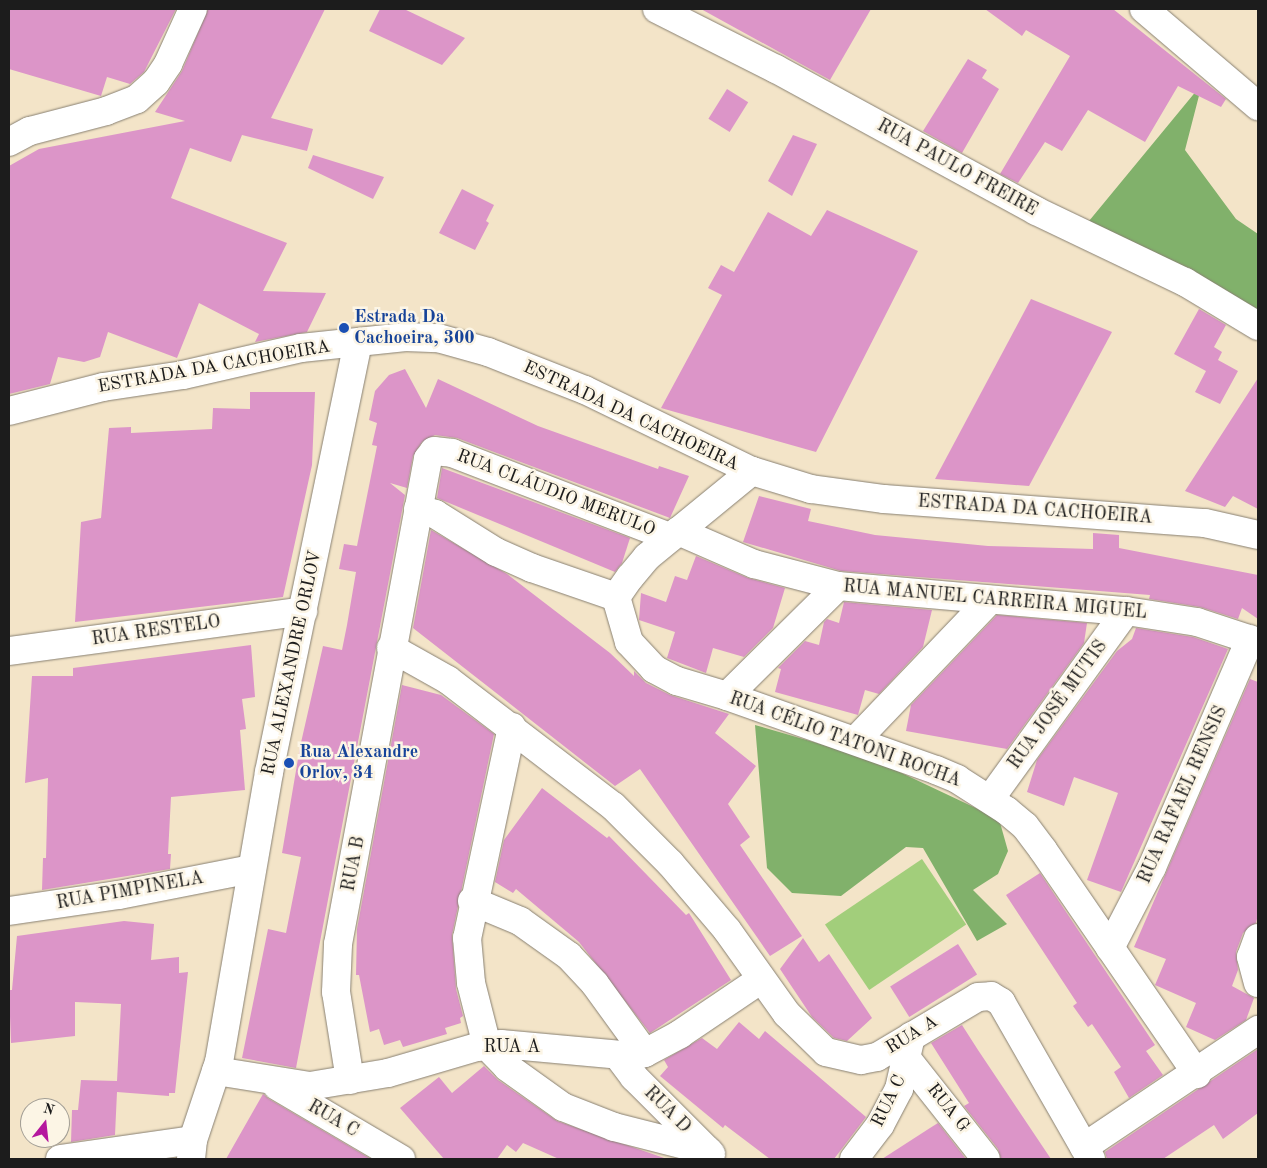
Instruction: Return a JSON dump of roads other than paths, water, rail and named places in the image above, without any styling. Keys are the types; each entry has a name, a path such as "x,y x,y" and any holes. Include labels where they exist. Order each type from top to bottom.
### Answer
{"street":[{"path":"9,142 30,131 106,111 137,99 156,82 168,64 192,9"},
{"name":"RUA PAULO FREIRE","path":"657,9 776,69 1036,211 1185,282 1258,326"},
{"path":"1144,9 1258,106"},
{"name":"ESTRADA DA CACHOEIRA","path":"9,412 103,387 183,375 301,348 405,337 438,338 488,352 585,390 752,471 811,489 842,495 997,509 1167,519 1232,528 1258,535"},
{"name":"RUA ALEXANDRE ORLOV","path":"192,1150 216,1072 251,869 358,343"},
{"name":"RUA CLÁUDIO MERULO","path":"390,648 428,459 434,452 445,451 674,534"},
{"path":"418,509 434,514 496,552 532,568 616,597 638,566 674,534 752,471"},
{"name":"RUA MANUEL CARREIRA MIGUEL","path":"674,534 754,564 838,586 1126,611 1197,622 1254,640"},
{"path":"727,696 838,586"},
{"name":"RUA CÉLIO TATONI ROCHA","path":"616,597 629,642 654,669 677,681 856,740 957,779 990,799 1025,826 1197,1074"},
{"path":"856,740 990,600"},
{"name":"RUA JOSÉ MUTIS","path":"990,799 1126,611"},
{"name":"RUA RESTELO","path":"9,652 303,612"},
{"name":"RUA RAFAEL RENSIS","path":"1110,948 1152,867 1254,640"},
{"name":"RUA A","path":"390,648 448,680 613,806 664,857 727,930 760,980 812,1040 835,1056 861,1060 909,1048 978,997 991,996 1001,1002 1088,1153"},
{"name":"RUA B","path":"350,1080 338,1010 336,968 390,648"},
{"path":"512,727 472,901 467,938 471,983 487,1046 507,1067 563,1107 674,1152 713,1155"},
{"name":"RUA PIMPINELA","path":"9,911 119,895 251,869"},
{"path":"472,901 520,921 569,956 595,984 645,1053"},
{"path":"1258,938 1251,957 1258,983"},
{"name":"RUA A","path":"216,1072 310,1086 350,1080 429,1063 487,1046 533,1045 619,1057 645,1053 711,1015 760,980"},
{"path":"1088,1153 1258,1030"},
{"name":"RUA C","path":"854,1159 890,1108 909,1048"},
{"name":"RUA G","path":"909,1048 986,1159"},
{"name":"RUA D","path":"619,1057 634,1077 713,1155"},
{"name":"RUA C","path":"265,1079 401,1159"},
{"path":"60,1159 192,1150"}],"place":[{"name":"Estrada Da Cachoeira, 300","path":"344,328"},
{"name":"Rua Alexandre Orlov, 34","path":"289,763"}]}
